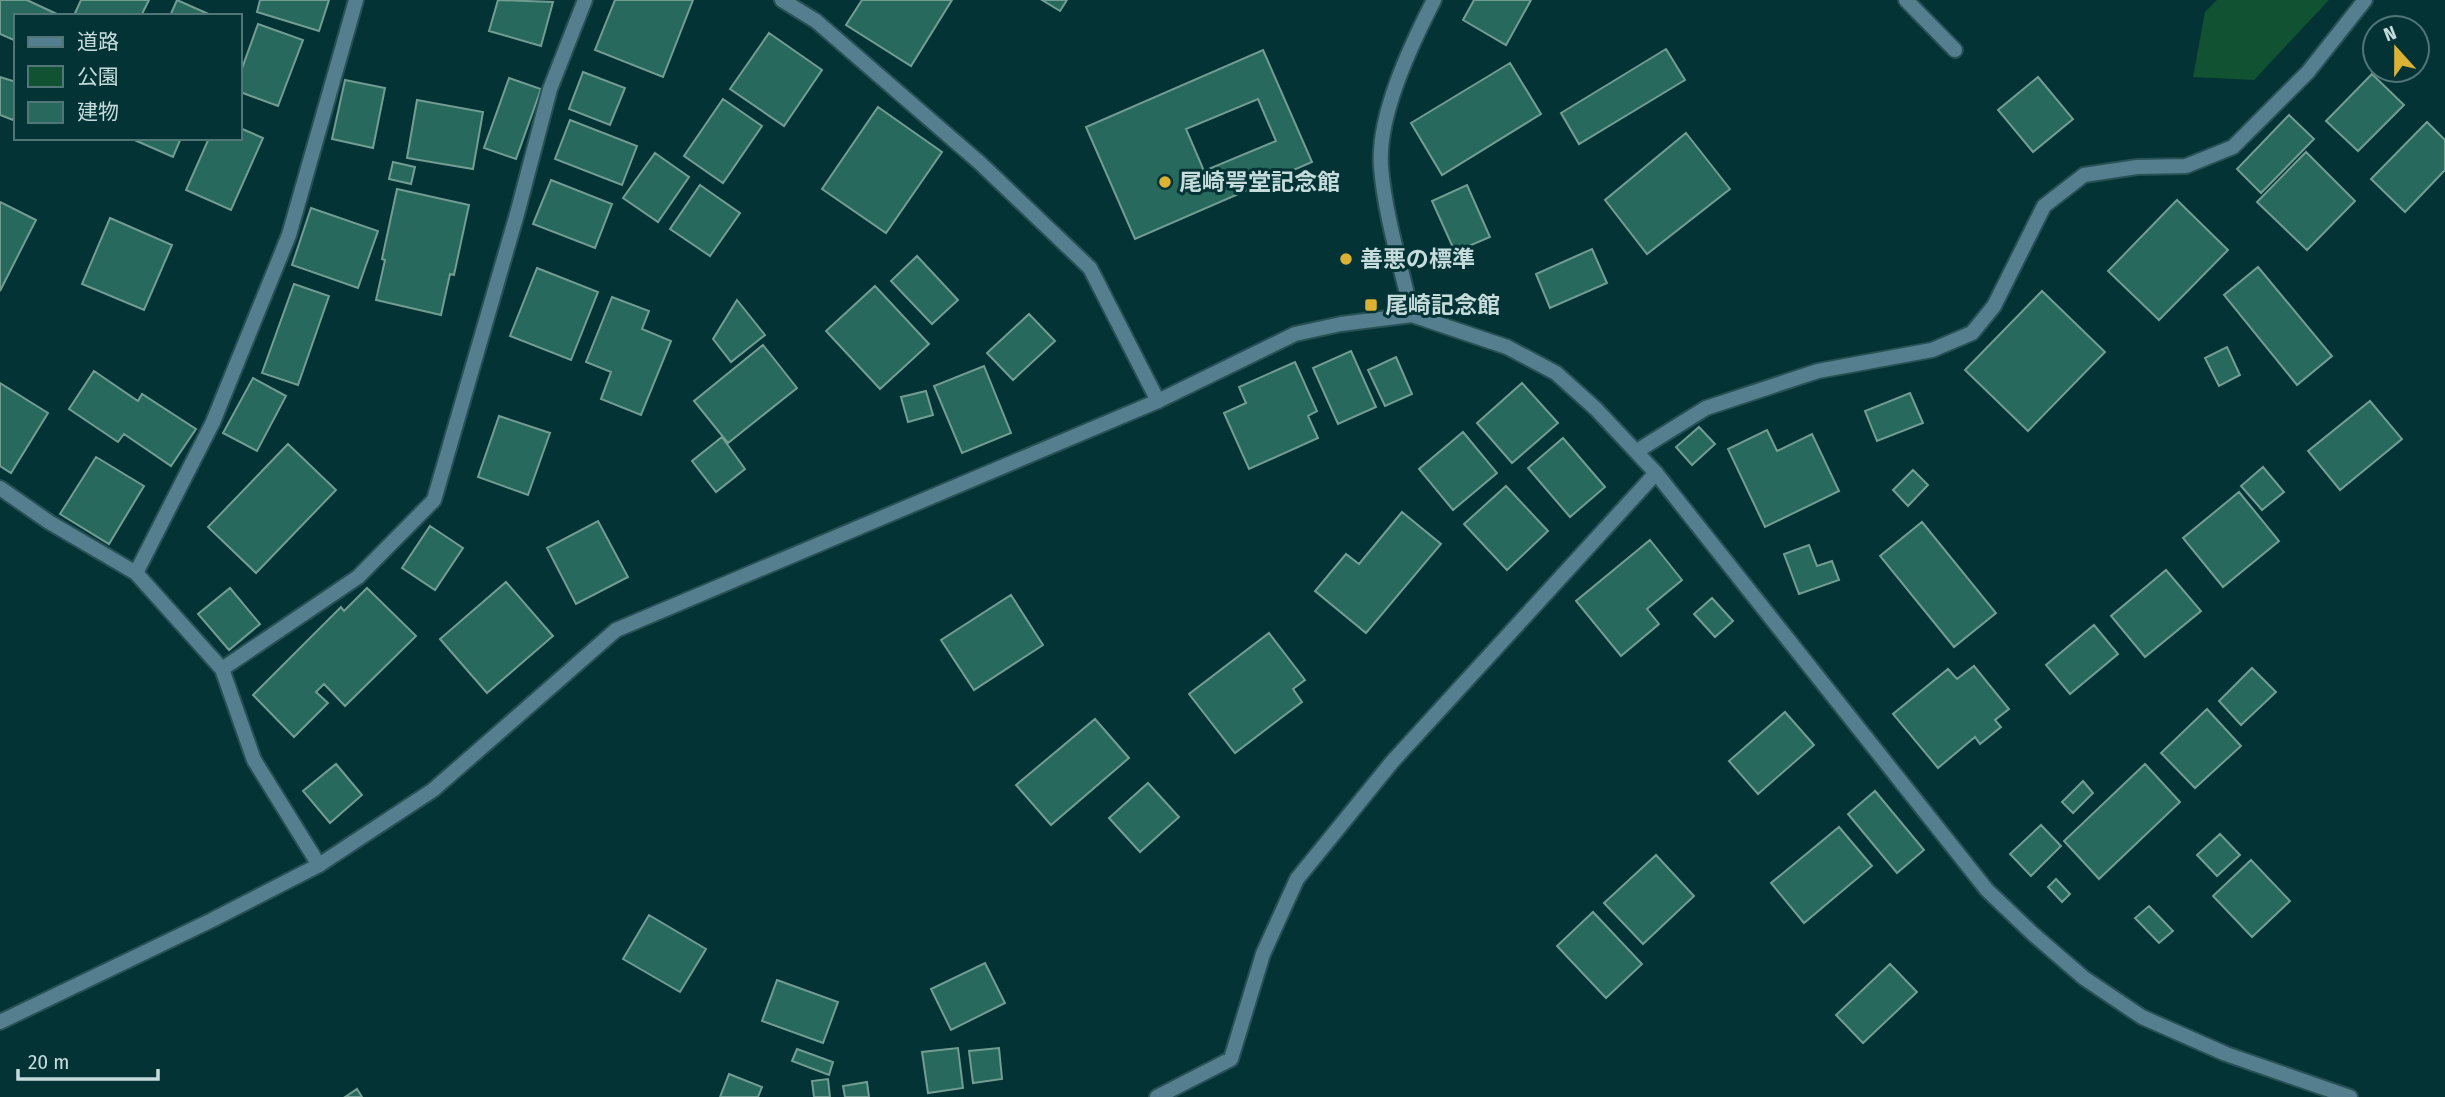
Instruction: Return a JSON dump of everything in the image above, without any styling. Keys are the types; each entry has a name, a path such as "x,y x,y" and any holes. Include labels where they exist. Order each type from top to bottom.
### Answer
{"street":[{"path":"136,573 213,422 289,235 356,0"},
{"path":"222,669 358,577 434,500 517,214 550,89 585,0"},
{"path":"782,0 816,21 980,163 1090,268 1158,401"},
{"path":"1412,315 1385,190 1381,146 1386,117 1413,41 1434,0"},
{"path":"1906,0 1955,50"},
{"path":"1637,451 1706,408 1818,371 1932,350 1972,333 1994,306 2044,206 2084,175 2137,167 2186,166 2233,148 2308,72 2365,0"},
{"path":"0,1022 212,920 319,864 433,790 616,630 1158,401 1295,334 1340,324 1412,315 1507,347 1556,373 1596,409 1656,474 1987,890 2084,978 2143,1017 2226,1054 2350,1097"},
{"path":"1157,1097 1231,1059 1262,954 1297,879 1392,762 1656,474"},
{"path":"0,488 50,522 136,573 222,669 254,760 319,864"}],"green space":[{"path":"2217,0 2329,0 2254,80 2193,77 2205,12"}],"building":[{"path":"0,0 27,0 57,14 14,14 14,40 0,34"},
{"path":"81,0 149,0 142,14 75,13"},
{"path":"177,0 208,14 171,14"},
{"path":"260,0 329,0 319,31 257,12"},
{"path":"498,0 553,2 541,46 489,31"},
{"path":"615,0 693,0 663,77 595,50"},
{"path":"862,0 952,0 911,66 846,25"},
{"path":"1042,0 1067,0 1060,11"},
{"path":"1474,0 1531,0 1506,45 1463,20"},
{"path":"258,24 303,40 278,106 242,93 242,68"},
{"path":"769,33 822,70 784,126 730,89"},
{"path":"1666,49 1685,80 1579,144 1561,113"},
{"path":"1263,50 1312,162 1135,239 1086,127","holes":["1258,99 1276,141 1204,171 1186,129"]},
{"path":"1510,63 1541,114 1442,175 1411,123"},
{"path":"583,72 625,88 610,125 569,109"},
{"path":"0,77 14,81 14,118 13,120 0,115"},
{"path":"2038,77 2073,119 2033,152 1998,110"},
{"path":"509,78 541,89 516,159 484,148"},
{"path":"345,80 385,88 373,148 332,139"},
{"path":"2362,84 2382,84 2404,105 2358,151 2326,121"},
{"path":"723,99 762,126 723,183 684,156"},
{"path":"417,100 483,112 473,169 407,158"},
{"path":"878,107 942,152 886,233 822,189"},
{"path":"2289,115 2314,139 2261,193 2237,169"},
{"path":"570,120 637,146 622,185 555,159"},
{"path":"2427,122 2445,140 2445,170 2405,212 2371,179"},
{"path":"242,129 263,138 231,210 186,190 208,140 242,140"},
{"path":"1686,133 1730,189 1647,254 1605,200"},
{"path":"135,140 180,140 173,157"},
{"path":"2306,152 2355,201 2307,250 2257,202"},
{"path":"655,153 689,177 658,222 623,198"},
{"path":"393,162 415,167 411,184 389,179"},
{"path":"551,180 612,204 595,248 533,224"},
{"path":"700,185 740,213 710,256 670,229"},
{"path":"1467,185 1490,237 1455,252 1432,201"},
{"path":"397,189 469,205 454,275 450,274 441,315 376,300"},
{"path":"2177,200 2228,250 2159,320 2108,271"},
{"path":"0,202 36,220 0,291"},
{"path":"311,208 378,231 358,288 292,265"},
{"path":"110,218 172,245 144,310 82,284"},
{"path":"1592,249 1607,283 1550,308 1536,274"},
{"path":"917,256 958,300 932,324 891,281"},
{"path":"2258,267 2332,356 2297,385 2224,295"},
{"path":"537,268 598,292 571,360 510,336"},
{"path":"294,284 329,296 298,385 262,373"},
{"path":"875,286 929,344 880,389 826,331"},
{"path":"2042,291 2105,352 2028,431 1965,370"},
{"path":"612,297 649,311 642,329 671,341 641,415 601,399 611,372 586,362"},
{"path":"737,300 765,335 731,362 713,339"},
{"path":"1029,314 1055,341 1013,380 987,353"},
{"path":"763,345 797,388 728,443 694,401"},
{"path":"2227,347 2240,375 2219,386 2205,358"},
{"path":"1351,351 1376,407 1338,424 1313,368"},
{"path":"1396,357 1412,394 1385,406 1368,370"},
{"path":"1295,362 1317,411 1308,416 1318,438 1249,469 1224,413 1246,403 1239,387"},
{"path":"984,366 1011,433 962,453 934,386"},
{"path":"94,371 138,401 142,394 196,429 171,466 124,434 118,442 69,409"},
{"path":"253,378 286,396 257,451 223,433"},
{"path":"0,383 48,413 11,473 0,466"},
{"path":"1522,383 1558,423 1512,463 1477,423"},
{"path":"926,391 933,415 908,422 901,397"},
{"path":"1910,393 1923,423 1877,441 1865,411"},
{"path":"2370,401 2402,439 2340,490 2308,451"},
{"path":"499,416 550,433 528,495 478,477"},
{"path":"1699,427 1715,444 1692,465 1676,447"},
{"path":"1767,430 1777,451 1812,434 1839,491 1765,527 1728,449"},
{"path":"1463,432 1497,473 1453,510 1419,469"},
{"path":"722,437 745,469 716,492 692,461"},
{"path":"1563,438 1605,487 1570,517 1528,468"},
{"path":"288,444 336,490 256,573 208,527"},
{"path":"96,457 144,486 109,544 60,514"},
{"path":"2263,467 2284,492 2262,510 2241,486"},
{"path":"1913,470 1928,485 1908,506 1893,490"},
{"path":"1506,486 1548,531 1507,570 1464,524"},
{"path":"2239,492 2279,541 2223,587 2183,538"},
{"path":"1402,512 1441,544 1366,633 1315,591 1346,554 1359,564"},
{"path":"598,521 628,577 576,604 547,548"},
{"path":"1922,522 1996,613 1954,647 1880,556"},
{"path":"430,526 463,548 435,590 402,568"},
{"path":"1650,540 1682,580 1647,609 1659,624 1621,656 1576,601"},
{"path":"1809,545 1817,566 1832,561 1839,580 1799,594 1784,554"},
{"path":"2166,570 2201,611 2145,657 2111,616"},
{"path":"506,582 553,636 487,693 440,639"},
{"path":"230,588 260,624 229,650 198,614"},
{"path":"367,588 416,636 345,706 324,684 316,692 328,703 294,737 253,695 341,607 344,611"},
{"path":"1011,595 1043,645 974,690 941,640"},
{"path":"1712,598 1733,621 1715,637 1694,614"},
{"path":"2094,625 2118,654 2070,694 2046,665"},
{"path":"1269,633 1305,680 1293,689 1302,702 1235,753 1189,694"},
{"path":"1974,666 2009,709 1995,720 2001,727 1980,744 1975,737 1938,768 1893,714 1948,669 1957,679"},
{"path":"2252,668 2276,692 2241,725 2219,701"},
{"path":"2207,709 2241,746 2195,788 2161,753"},
{"path":"1785,712 1814,745 1758,794 1729,761"},
{"path":"1095,719 1129,758 1051,825 1016,785"},
{"path":"336,764 362,795 330,823 303,791"},
{"path":"2145,764 2180,802 2099,879 2064,841"},
{"path":"2083,781 2093,793 2073,813 2062,802"},
{"path":"1148,783 1179,817 1140,852 1109,818"},
{"path":"1875,791 1924,850 1897,873 1848,814"},
{"path":"2041,825 2061,846 2031,876 2010,854"},
{"path":"1839,827 1872,866 1804,923 1771,883"},
{"path":"2220,834 2240,855 2217,876 2197,855"},
{"path":"1656,855 1694,896 1643,944 1604,903"},
{"path":"2251,860 2290,901 2252,937 2213,896"},
{"path":"2056,879 2070,894 2062,902 2048,887"},
{"path":"2149,906 2173,931 2159,943 2135,918"},
{"path":"1593,912 1642,964 1606,998 1557,946"},
{"path":"649,915 706,949 680,992 623,959"},
{"path":"985,963 1005,1003 951,1030 931,989"},
{"path":"1890,964 1917,992 1863,1043 1836,1015"},
{"path":"777,980 838,1002 823,1043 762,1021"},
{"path":"958,1048 963,1088 928,1093 922,1052"},
{"path":"999,1048 1002,1079 973,1083 969,1051"},
{"path":"797,1049 833,1062 829,1075 792,1061"},
{"path":"729,1074 762,1087 758,1097 720,1097"},
{"path":"828,1079 830,1097 814,1097 812,1081"},
{"path":"867,1082 869,1097 845,1097 843,1086"},
{"path":"357,1089 362,1097 345,1097"}],"place":[{"name":"尾崎咢堂記念館","path":"1165,182"},
{"name":"善悪の標準","path":"1346,259"},
{"name":"尾崎記念館","path":"1371,305"}]}
